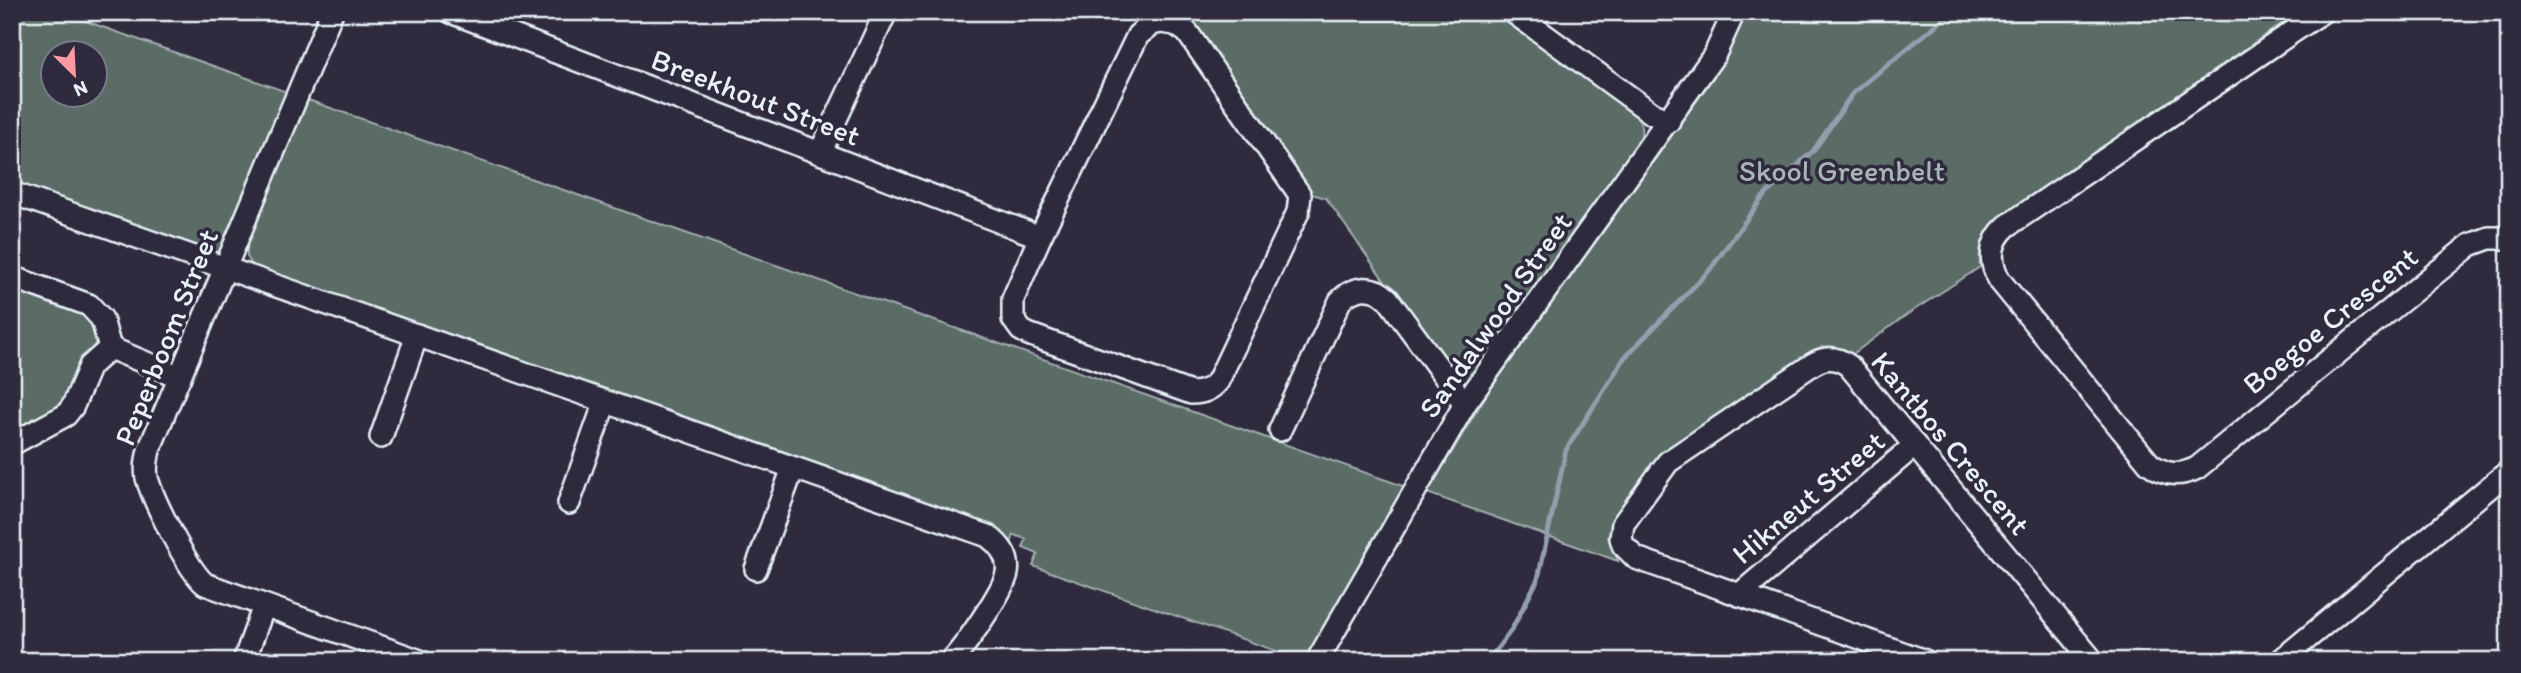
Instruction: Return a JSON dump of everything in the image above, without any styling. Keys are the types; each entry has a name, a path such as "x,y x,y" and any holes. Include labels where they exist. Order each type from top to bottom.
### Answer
{"street":[{"name":"Peperboom Street","path":"332,12 146,460 150,485 188,564 198,578 213,588 420,661"},
{"name":"Breekhout Street","path":"451,12 1040,237"},
{"path":"820,153 886,12"},
{"path":"1513,12 1653,114 1668,121"},
{"name":"Sandalwood Street","path":"1317,661 1465,404 1715,54 1734,12"},
{"name":"Boegoe Crescent","path":"2322,12 2007,226 1993,247 1992,264 2000,281 2149,463 2172,474 2181,474 2197,468 2469,245 2489,238 2509,239"},
{"path":"1161,22 1175,24 1187,32 1300,195 1298,212 1218,381 1214,387 1198,393 1191,393 1021,330 1013,319 1013,299 1040,237 1138,35 1152,24 1161,22"},
{"path":"12,193 988,536 1002,548 1007,565 1004,581 969,639 951,661"},
{"path":"12,277 89,305 102,319 110,348"},
{"path":"1280,430 1340,301 1351,292 1365,288 1378,291 1388,299 1465,404"},
{"path":"381,437 417,335"},
{"path":"110,348 180,377"},
{"path":"12,444 66,415 73,406 90,366 110,348"},
{"name":"Kantbos Crescent","path":"1925,661 1636,558 1623,545 1623,524 1674,457 1813,363 1827,358 1842,361 1849,366 2094,661"},
{"path":"569,503 605,402"},
{"name":"Hikneut Street","path":"1739,595 1915,445"},
{"path":"757,569 793,468"},
{"path":"2280,661 2509,471"},
{"path":"244,661 264,606"}],"green space":[{"path":"12,12 60,12 287,92 220,255 208,254 12,187"},
{"path":"1187,12 1496,12 1633,110 1641,122 1640,140 1476,370 1468,375 1457,375 1446,368 1326,198 1308,193 1187,24"},
{"name":"Skool Greenbelt","path":"1746,12 2299,12 2001,217 1984,239 1980,252 1980,267 1850,356 1835,351 1656,465 1617,515 1608,537 1618,561 1427,493 1487,394 1713,78 1728,54"},
{"path":"308,100 1406,487 1305,661 1033,566 1038,554 1023,548 1026,539 1014,535 1009,544 253,266 247,257 247,246"},
{"path":"12,285 78,310 95,328 97,341 63,406 12,434"}],"waterway":[{"path":"1488,661 1512,629 1538,579 1566,450 1625,357 1709,271 1763,197 1814,150 1853,93 1952,12"}]}
